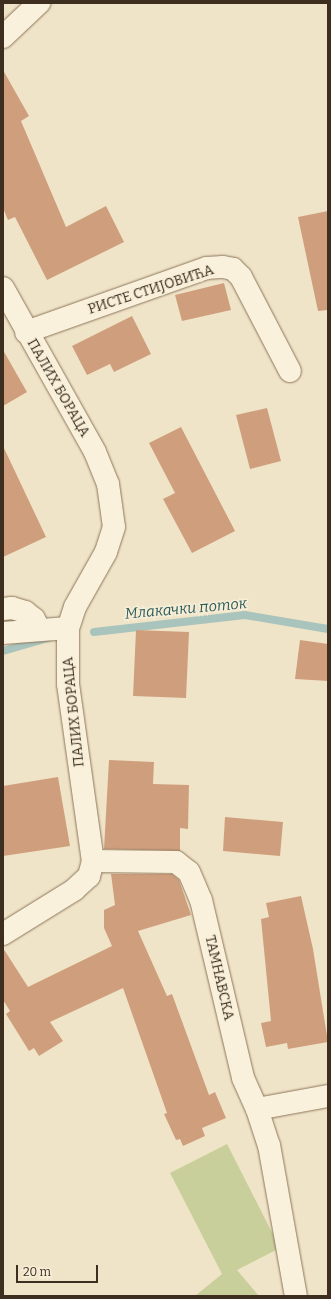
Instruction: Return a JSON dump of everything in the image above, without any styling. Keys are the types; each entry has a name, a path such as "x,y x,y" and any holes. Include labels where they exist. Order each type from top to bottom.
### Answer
{"street":[{"path":"3,36 39,3"},
{"name":"РИСТЕ СТИЈОВИЋА","path":"26,332 207,268 224,266 233,269 241,277 290,371"},
{"name":"ПАЛИХ БОРАЦА","path":"3,288 26,332 95,452 108,484 113,508 114,527 106,552 75,607 68,628 68,684 93,862"},
{"path":"3,609 12,608 25,612 34,619 39,629"},
{"path":"3,633 39,629 68,628"},
{"path":"3,934 74,890 89,876 93,862"},
{"name":"ТАМНАВСКА","path":"93,862 176,862 189,872 201,900 242,1078 257,1110 269,1145 296,1296"},
{"path":"257,1110 328,1096"}],"green space":[{"path":"227,1144 280,1248 237,1270 259,1296 195,1296 222,1274 170,1173"}],"building":[{"path":"3,70 29,116 21,121 66,227 106,206 124,242 47,280 15,217 8,220 3,208"},
{"path":"328,211 328,310 318,311 298,217"},
{"path":"224,283 231,310 182,321 175,295"},
{"path":"132,316 151,354 114,372 110,364 87,375 72,346"},
{"path":"3,350 27,392 3,406"},
{"path":"267,408 281,461 250,469 236,415"},
{"path":"181,427 235,531 192,553 163,499 175,493 149,443"},
{"path":"3,446 46,537 3,557"},
{"path":"136,630 189,632 186,698 133,696"},
{"path":"300,640 328,644 328,681 295,679"},
{"path":"109,760 154,762 153,784 189,785 188,829 180,828 180,851 104,849"},
{"path":"58,777 70,846 3,856 3,786"},
{"path":"225,817 283,822 280,856 223,851"},
{"path":"111,874 172,874 179,880 191,915 138,931 167,996 172,994 209,1095 215,1092 226,1118 202,1128 205,1136 183,1146 180,1139 176,1140 164,1114 167,1113 123,988 50,1022 63,1041 39,1056 34,1048 29,1051 6,1014 10,1011 3,1000 3,948 28,987 112,946 104,928 104,910 115,905"},
{"path":"301,896 313,949 328,1042 288,1049 287,1043 266,1047 261,1023 271,1021 261,919 269,917 266,903"}],"waterway":[{"name":"Млакачки поток","path":"94,632 245,615 328,629"},
{"name":"Млакачки поток","path":"3,651 48,638"}]}
